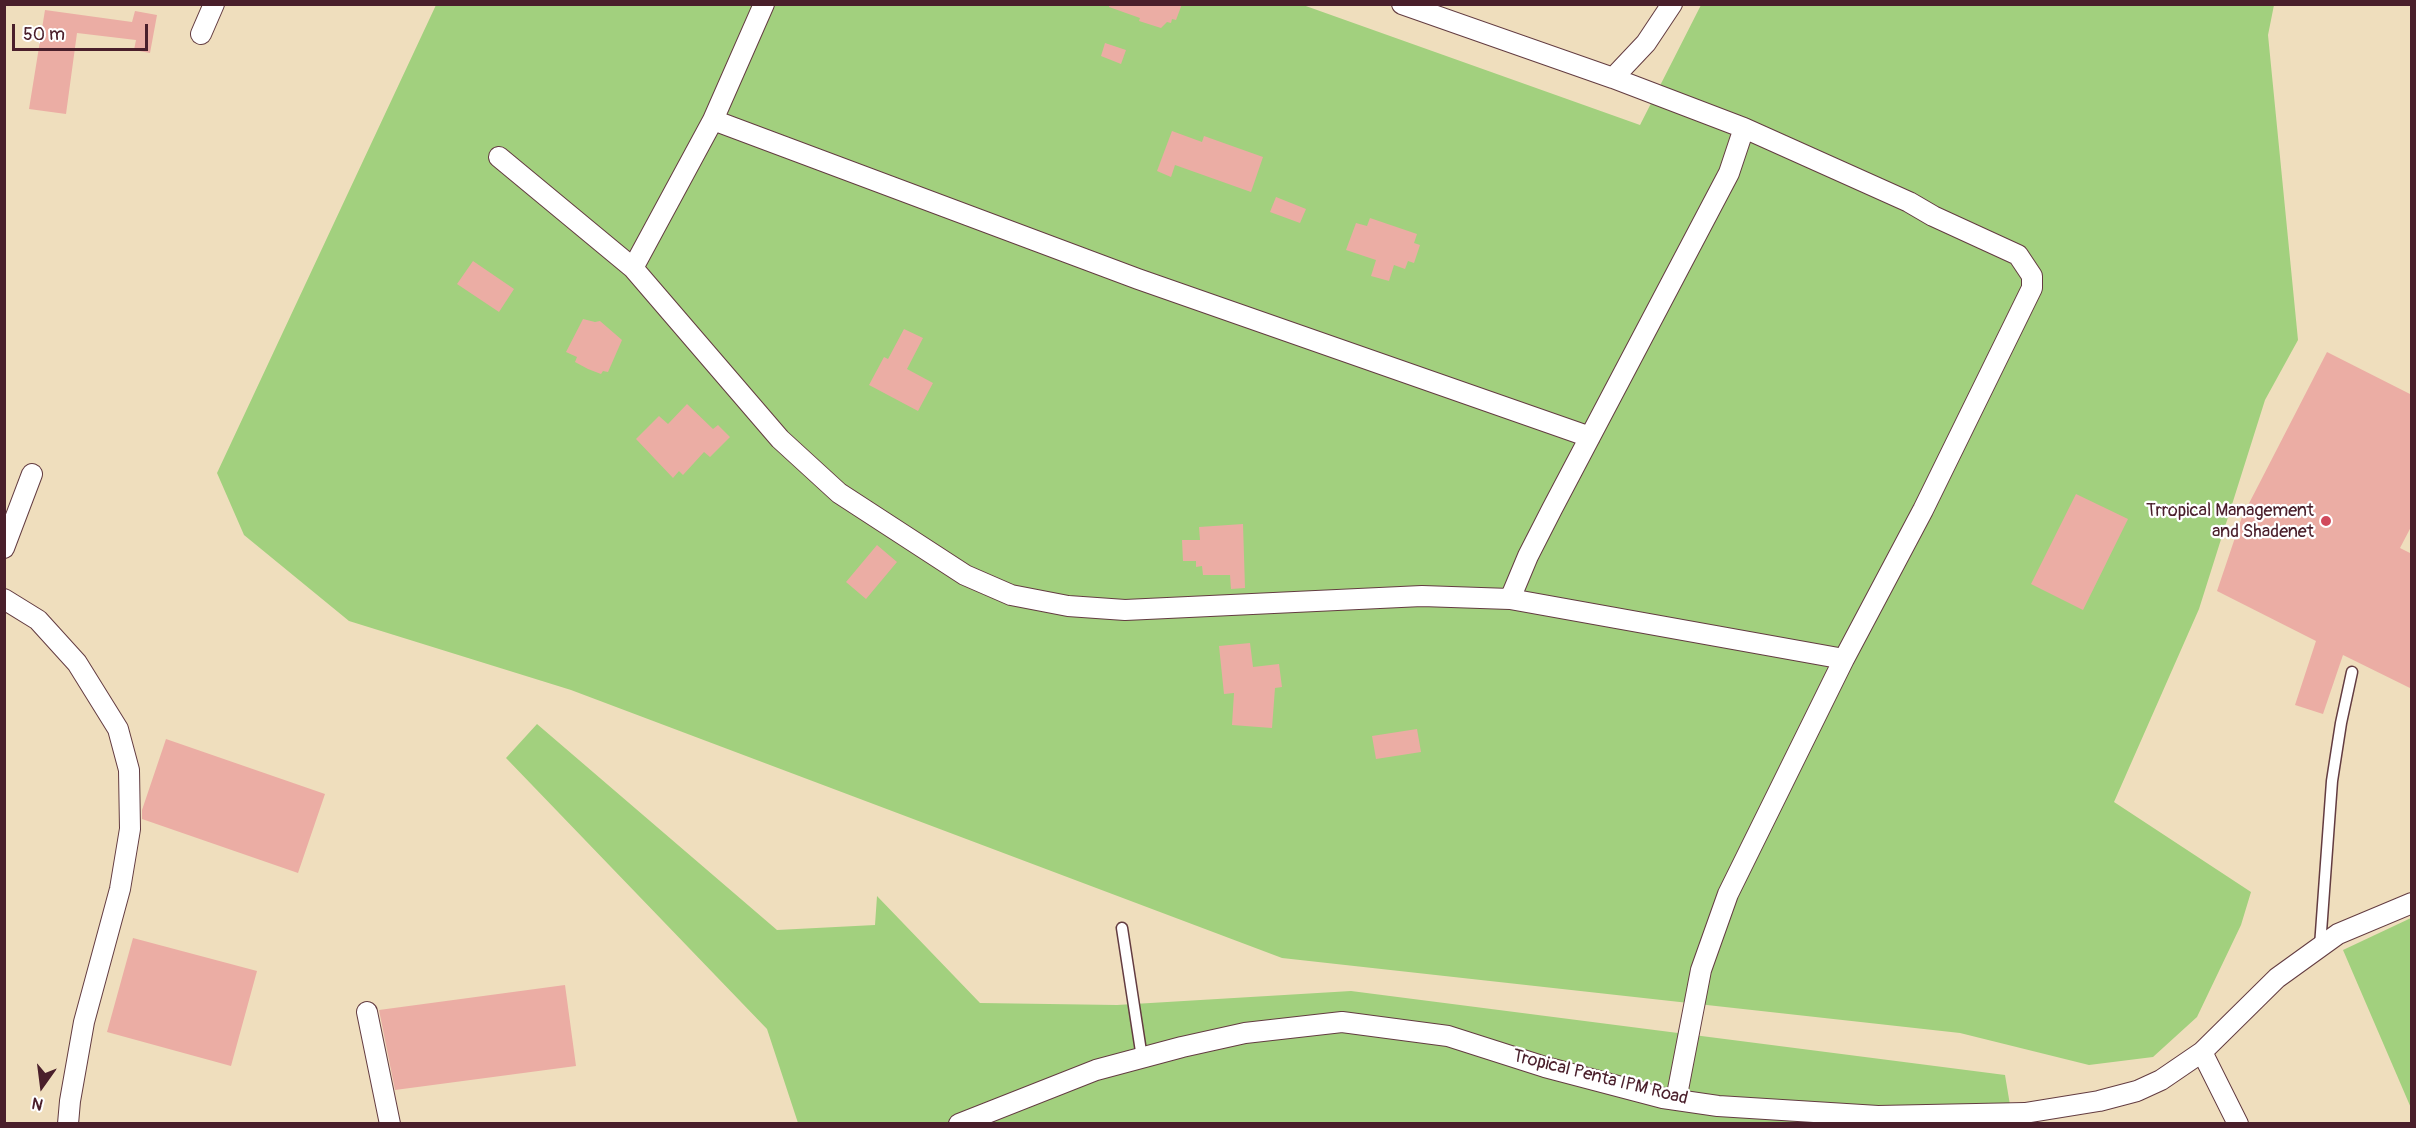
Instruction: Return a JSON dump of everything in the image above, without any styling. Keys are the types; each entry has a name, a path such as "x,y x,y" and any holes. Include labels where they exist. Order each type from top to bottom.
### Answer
{"street":[{"path":"201,34 214,4"},
{"path":"633,268 713,120 764,4"},
{"path":"1402,4 1613,78 1744,128 1909,202 1933,216 2018,255 2032,276 2032,288 2027,301 1923,510 1844,659 1728,894 1701,970 1676,1100"},
{"path":"1613,78 1646,43 1671,4"},
{"path":"713,120 1138,279 1590,437"},
{"path":"1510,599 1528,556 1729,173 1744,128"},
{"path":"499,157 633,268 780,439 839,493 965,574 1011,595 1068,606 1125,610 1422,596 1510,599 1844,659"},
{"path":"4,548 32,474"},
{"path":"4,599 38,620 77,663 118,729 129,770 130,830 120,889 84,1023 68,1124"},
{"name":"Tropical Penta IPM Road","path":"959,1124 1096,1070 1245,1033 1342,1022 1448,1036 1545,1067 1676,1100 1718,1106 1966,1119 2025,1113 2118,1096 2137,1091 2161,1080 2202,1052 2277,978 2320,946 2338,934 2412,903"},
{"path":"367,1012 390,1124"},
{"path":"2202,1052 2238,1124"}],"lane":[{"path":"2320,946 2332,781 2352,672"},
{"path":"1122,928 1142,1058"}],"green space":[{"path":"436,5 1303,5 1640,125 1701,5 2274,5 2268,35 2298,340 2265,400 2199,609 2114,802 2251,892 2241,925 2197,1017 2153,1057 2089,1065 1960,1033 1282,958 571,690 349,621 244,535 217,473"},
{"path":"537,724 777,930 875,925 877,896 980,1003 1117,1005 1351,991 2005,1075 2013,1123 798,1123 767,1029 506,758"},
{"path":"2411,918 2411,1108 2343,950"}],"building":[{"path":"1109,4 1182,4 1176,20 1172,19 1171,23 1167,22 1161,28 1139,21 1140,18 1109,7"},
{"path":"45,10 132,22 135,11 157,15 150,53 134,50 136,40 77,33 66,114 29,109"},
{"path":"1105,43 1126,50 1121,64 1101,56"},
{"path":"1172,131 1202,142 1204,136 1263,157 1251,192 1175,165 1171,177 1157,171"},
{"path":"1276,197 1306,209 1300,223 1270,212"},
{"path":"1370,218 1417,234 1414,243 1420,245 1414,263 1408,261 1405,269 1394,265 1389,281 1371,276 1376,260 1346,250 1356,223 1367,226"},
{"path":"473,261 514,289 499,312 457,284"},
{"path":"583,319 600,321 622,340 608,372 603,371 601,374 588,369 575,362 577,357 566,352"},
{"path":"904,329 923,338 907,369 933,383 918,411 869,385 884,357 888,359"},
{"name":"Trropical Management and Shadenet","path":"2327,352 2412,395 2412,525 2400,548 2412,554 2412,689 2343,655 2323,714 2295,705 2316,641 2217,591 2242,517"},
{"path":"687,404 713,429 718,425 730,437 710,457 704,452 683,475 679,471 673,478 636,439 659,416 668,424"},
{"path":"2076,494 2128,519 2083,610 2031,584"},
{"path":"1243,524 1245,588 1231,589 1230,575 1203,575 1202,566 1196,567 1196,561 1183,561 1182,540 1200,540 1199,527"},
{"path":"877,545 897,562 866,599 846,582"},
{"path":"1250,643 1253,667 1279,664 1282,687 1275,688 1272,728 1232,725 1234,693 1224,694 1219,646"},
{"path":"1417,729 1421,752 1376,759 1372,736"},
{"path":"166,739 325,794 298,873 142,819 142,810"},
{"path":"133,938 257,971 231,1066 107,1032"},
{"path":"565,985 576,1066 395,1090 379,1010"}],"place":[{"name":"Trropical Management and Shadenet","path":"2326,521"}]}
